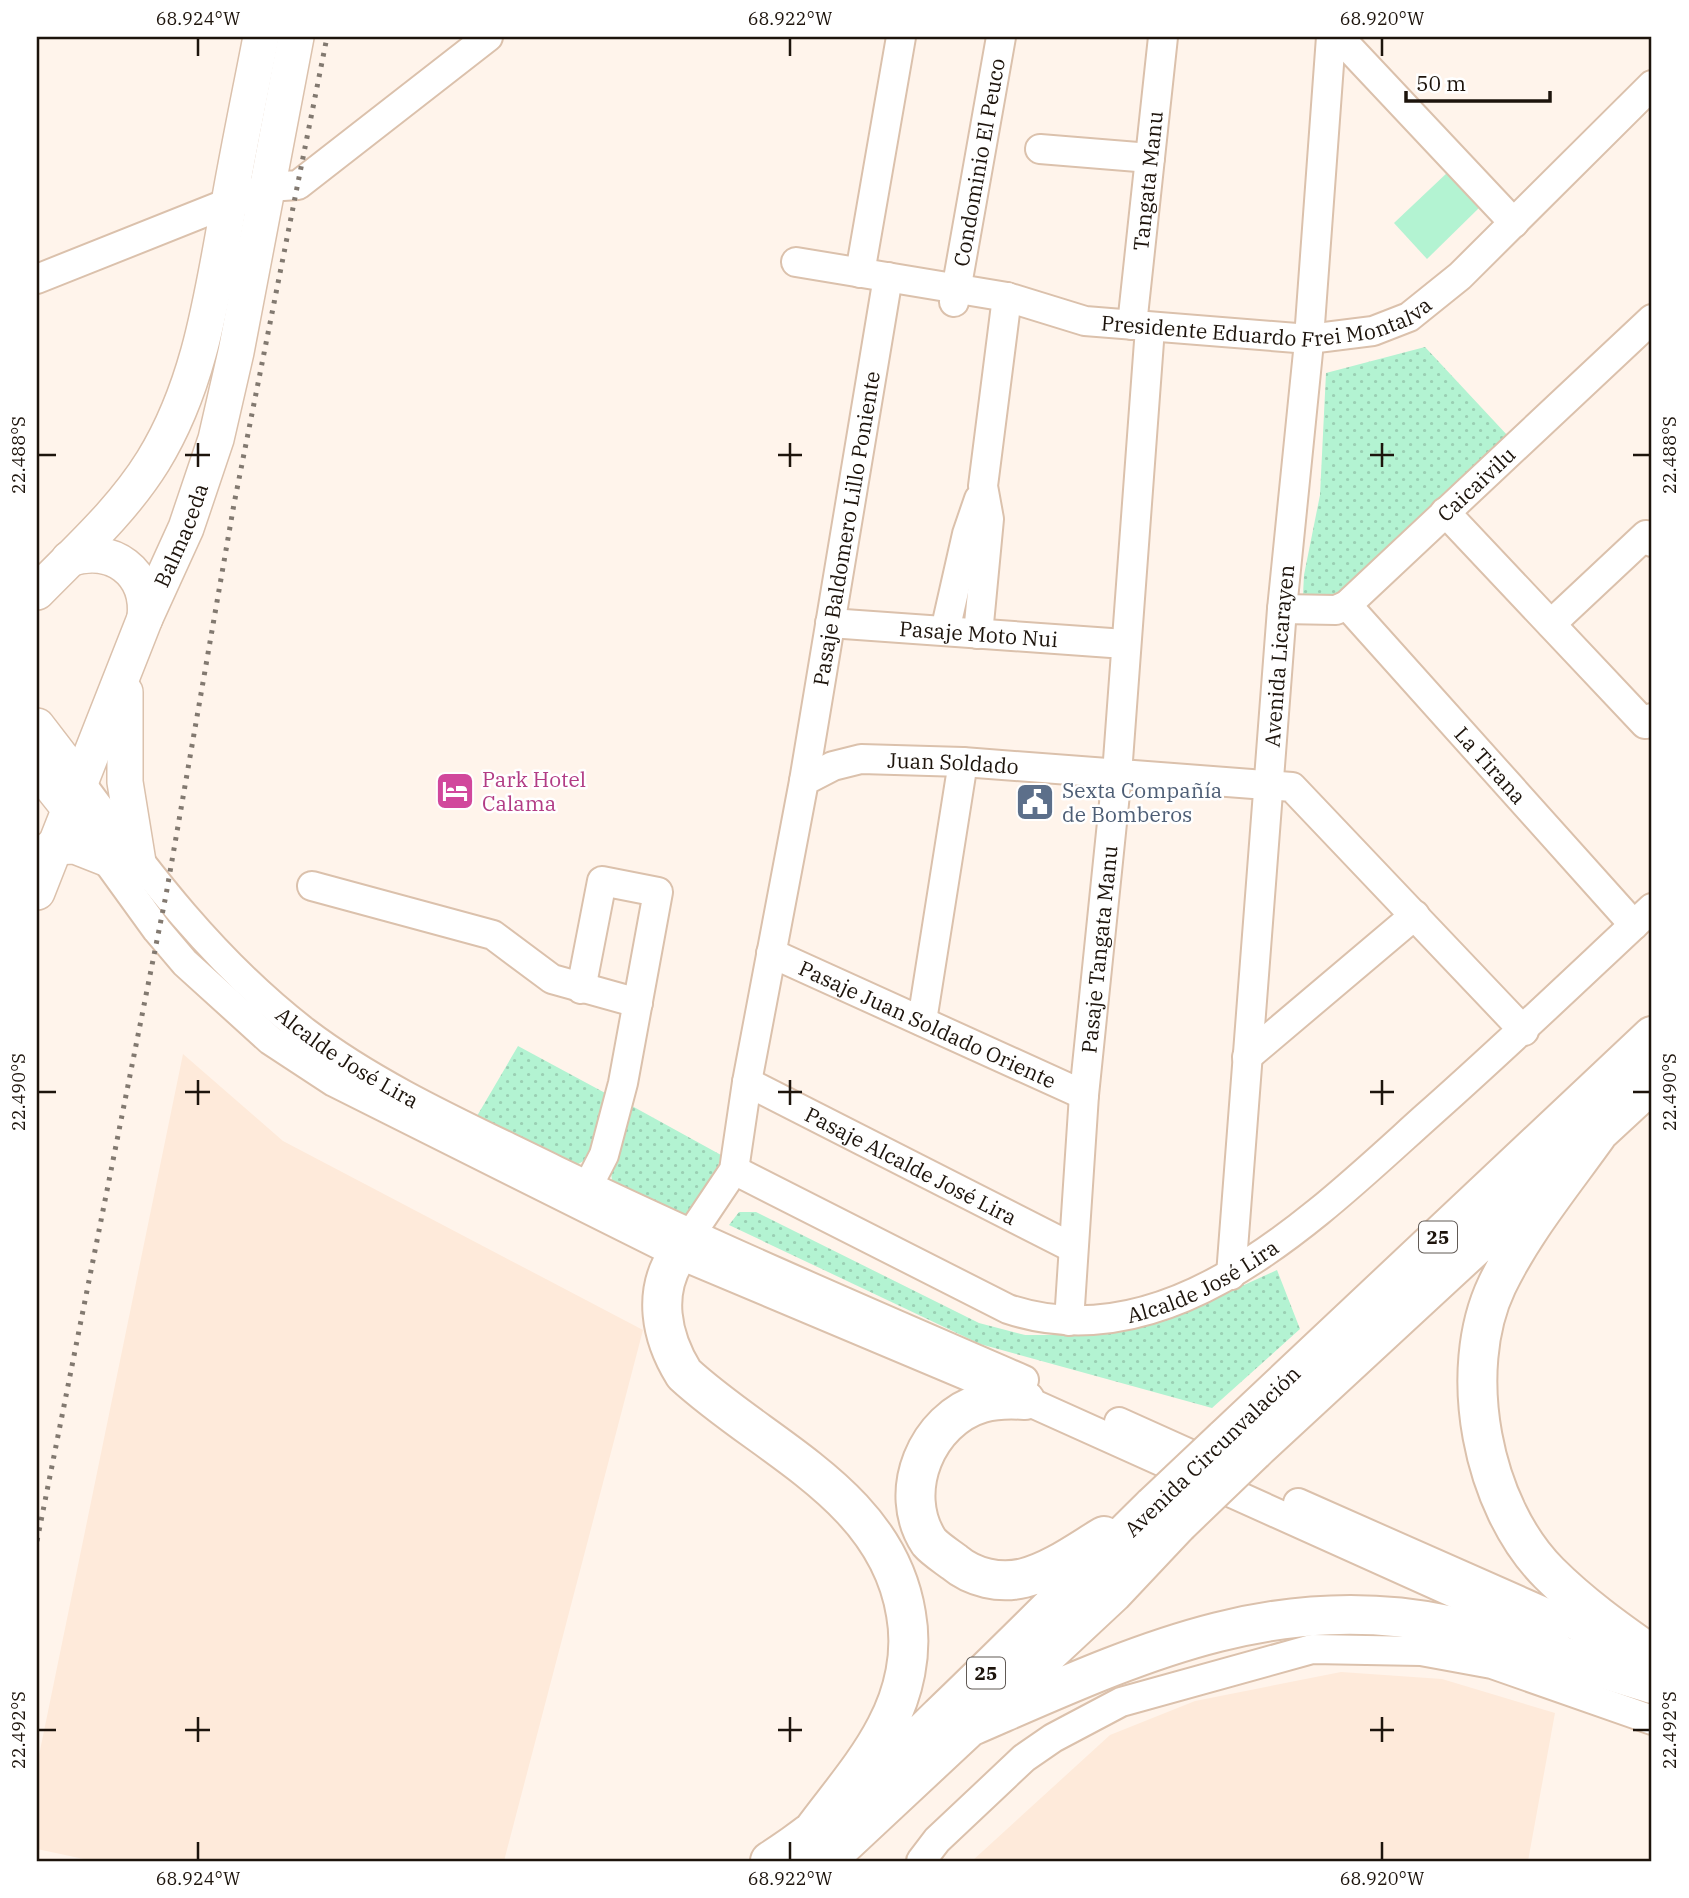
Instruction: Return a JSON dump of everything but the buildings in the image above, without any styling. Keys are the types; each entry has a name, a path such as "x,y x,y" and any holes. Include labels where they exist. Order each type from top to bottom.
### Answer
{"highway":[{"name":"Avenida Circunvalación","path":"1239,1445 1652,1036"},
{"name":"Avenida Circunvalación","path":"819,1847 838,1812 1162,1512 1597,1135 1652,1083"},
{"path":"1597,1135 1527,1233 1497,1286 1483,1335 1479,1411 1496,1486 1532,1552 1548,1572 1606,1623 1652,1658"},
{"path":"685,1244 672,1277 672,1301 680,1332 696,1359 818,1460 969,1572 993,1580 1023,1578 1162,1512"},
{"path":"685,1244 665,1282 662,1314 668,1346 684,1374 849,1504 884,1548 904,1600 909,1644 902,1688 895,1709 819,1847"},
{"path":"930,1542 919,1518 916,1487 921,1464 931,1443 952,1419 966,1410 997,1400 1025,1400"},
{"name":"Avenida Circunvalación","path":"770,1861 819,1847 972,1726 1114,1592 1162,1512"},
{"path":"972,1726 1184,1639 1222,1629 1298,1617 1373,1616 1448,1625 1652,1683"}],"main road":[{"path":"37,592 115,513 135,488 169,433 183,404 202,341 261,37"},
{"name":"Balmaceda","path":"42,873 145,618 186,528 216,439 296,37"},
{"path":"69,559 91,553 124,563 140,581 144,592 145,618"},
{"path":"42,873 75,846 123,861 125,670"},
{"path":"37,726 74,794"},
{"path":"37,768 74,794"}],"street":[{"path":"37,279 268,187 298,185 488,37"},
{"path":"860,273 901,37"},
{"name":"Condominio El Peuco","path":"956,294 1001,37"},
{"name":"Tangata Manu","path":"1141,327 1150,158 1163,37"},
{"name":"Avenida Licarayen","path":"1231,1275 1282,609 1309,340 1331,37"},
{"path":"1339,37 1514,223"},
{"name":"Presidente Eduardo Frei Montalva","path":"796,262 888,277 956,294 1007,297 1085,321 1309,340 1373,331 1409,317 1460,276 1648,97"},
{"path":"1040,149 1150,158"},
{"name":"Pasaje Baldomero Lillo Poniente","path":"804,781 888,277"},
{"path":"945,631 967,534 983,486 1007,297"},
{"name":"Caicaivilu","path":"1347,604 1651,322"},
{"name":"Pasaje Tangata Manu","path":"1069,1321 1084,1095 1117,774 1141,327"},
{"path":"978,634 989,519 983,486"},
{"path":"1445,512 1645,724 1652,718"},
{"path":"1551,624 1646,535 1652,542"},
{"path":"1282,609 1336,610 1347,604"},
{"name":"La Tirana","path":"1347,604 1643,917"},
{"name":"Pasaje Moto Nui","path":"830,623 1125,644"},
{"name":"Juan Soldado","path":"804,781 833,766 861,759 963,762 1292,787 1524,1031"},
{"path":"922,1021 963,762"},
{"path":"685,1244 734,1170 747,1082 804,781"},
{"name":"Alcalde José Lira","path":"74,794 123,861 225,961 277,1009 363,1072 454,1121 588,1186 685,1244 1652,1683"},
{"name":"Alcalde José Lira","path":"123,861 131,895 185,963 240,1017 302,1062 449,1142 1652,1658"},
{"path":"581,989 602,881 658,892 623,1083 604,1155 588,1186"},
{"path":"312,886 493,935 551,979 638,1003"},
{"path":"1247,1057 1415,915"},
{"name":"Alcalde José Lira","path":"734,1170 1008,1309 1030,1316 1069,1321 1143,1310 1231,1275 1322,1210 1524,1031 1643,917"},
{"name":"Pasaje Juan Soldado Oriente","path":"772,953 1084,1095"},
{"name":"Pasaje Alcalde José Lira","path":"747,1082 1073,1248"},
{"path":"921,1861 937,1840 1024,1758 1053,1738 1121,1702 1312,1649 1421,1651 1492,1664 1652,1720"}],"shaded area":[{"path":"183,1054 283,1141 643,1330 504,1861 93,1861 37,1849 37,1765"},
{"path":"1341,1672 1442,1679 1555,1713 1528,1861 972,1861 1110,1735 1195,1701"}],"green space":[{"path":"1448,172 1481,206 1427,259 1394,223"},
{"path":"1425,347 1508,436 1341,600 1303,595 1304,575 1320,495 1326,373"},
{"path":"518,1046 607,1094 591,1157 571,1168 477,1116"},
{"path":"632,1106 721,1155 707,1193 696,1207 679,1221 613,1188 610,1165"},
{"path":"739,1212 756,1212 979,1323 1025,1335 1079,1335 1114,1331 1176,1316 1277,1270 1300,1329 1212,1408 980,1344 729,1225"}],"railway":[{"path":"37,1541 166,895 234,504 327,37"}],"place":[{"name":"Park Hotel Calama","path":"455,791"},
{"name":"Sexta Compañía de Bomberos","path":"1035,802"}]}
